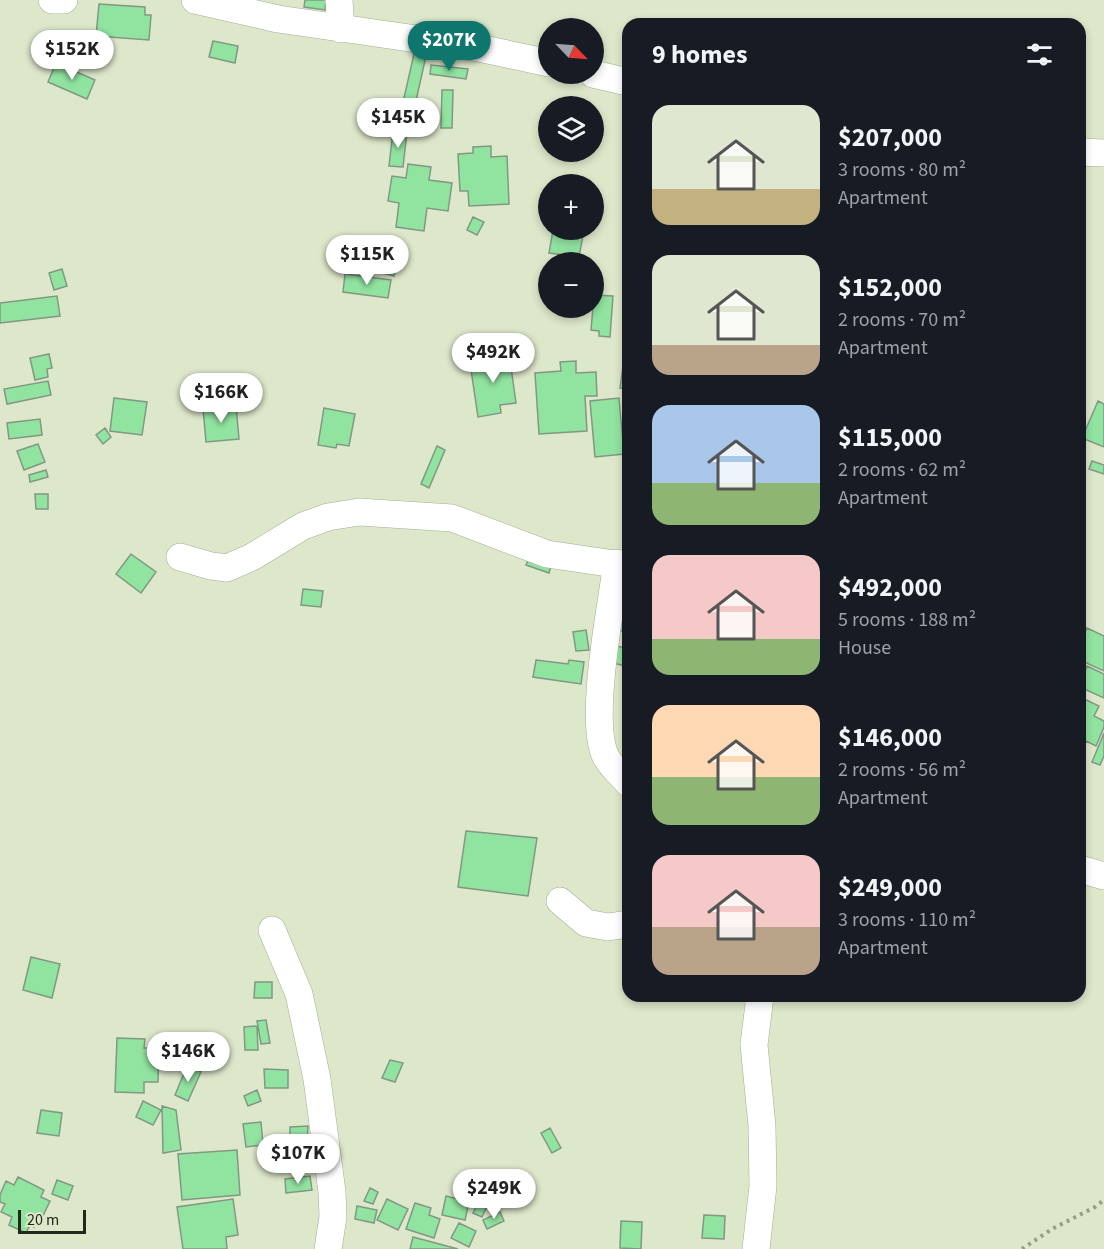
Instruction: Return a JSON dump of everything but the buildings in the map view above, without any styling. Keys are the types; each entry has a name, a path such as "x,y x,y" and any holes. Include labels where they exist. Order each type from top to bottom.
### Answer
{"street":[{"path":"52,0 64,0"},
{"path":"195,0 278,19 478,48 538,61"},
{"path":"339,0 341,29"},
{"path":"604,77 622,81"},
{"path":"1086,152 1104,153"},
{"path":"180,557 211,567 227,568 252,557 303,526 328,517 359,512 452,518 547,554 622,564"},
{"path":"622,569 600,685 600,742 606,758 622,776"},
{"path":"1086,871 1104,876"},
{"path":"560,901 586,923 608,927 622,925"},
{"path":"272,930 299,994 317,1079 332,1192 333,1217 328,1249"},
{"path":"755,1002 754,1045 762,1126 763,1186 756,1249"}],"path":[{"path":"1022,1249 1104,1200"}]}
